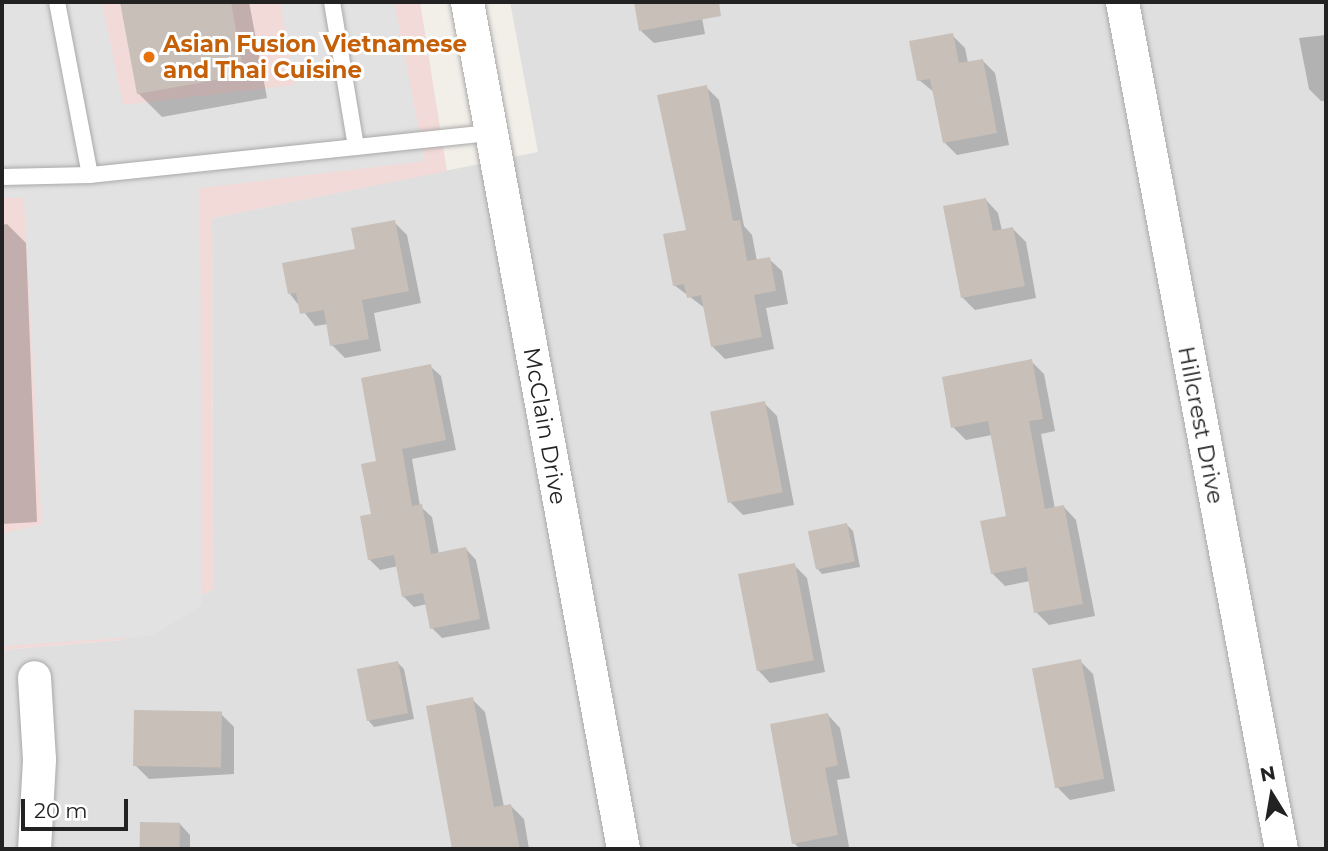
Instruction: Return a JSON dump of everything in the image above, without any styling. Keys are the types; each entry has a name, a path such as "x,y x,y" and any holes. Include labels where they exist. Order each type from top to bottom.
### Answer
{"street":[{"name":"McClain Drive","path":"467,2 623,849"},
{"name":"Hillcrest Drive","path":"1122,2 1281,849"},
{"path":"34,677 39,759 34,849"}],"lane":[{"path":"57,2 90,175"},
{"path":"332,2 356,147"},
{"path":"2,177 90,175 491,133"}],"shaded area":[{"path":"2,2 420,2 447,171 212,218 213,589 122,640 2,650"},
{"path":"2,2 102,2 123,105 295,85 280,2 394,2 425,161 200,188 202,605 152,636 2,646 2,534 42,524 24,198 2,198"},
{"path":"510,2 1326,2 1326,849 2,849 2,650 122,640 213,589 212,218 538,152"}],"building":[{"path":"120,2 231,2 244,75 137,94"},
{"path":"634,2 719,2 721,16 639,31"},
{"path":"953,33 959,63 983,59 997,133 943,143 930,79 917,81 909,41"},
{"path":"707,85 733,221 740,220 747,261 770,257 776,291 754,295 762,337 711,347 701,295 687,298 684,284 673,286 663,234 686,230 657,95"},
{"path":"986,198 993,231 1013,227 1025,286 961,298 943,206"},
{"path":"395,220 409,291 362,300 369,339 330,346 324,310 300,314 296,293 288,294 282,263 355,249 351,228"},
{"path":"1032,359 1043,419 1029,421 1045,509 1064,505 1083,604 1034,613 1026,567 991,574 980,521 1006,516 988,421 951,428 942,377"},
{"path":"431,364 446,440 402,449 412,506 422,504 431,554 466,547 480,619 430,629 423,593 402,597 394,555 368,560 360,516 371,514 361,464 376,461 361,378"},
{"path":"765,401 783,492 728,503 710,412"},
{"path":"847,523 855,561 816,569 808,531"},
{"path":"795,563 814,660 757,671 738,574"},
{"path":"1081,659 1104,779 1055,788 1032,669"},
{"path":"398,661 408,713 367,721 357,669"},
{"path":"473,697 494,807 511,804 520,849 452,849 426,706"},
{"path":"134,710 222,712 221,768 133,766"},
{"path":"828,713 838,765 825,768 838,835 792,844 770,724"},
{"path":"140,822 180,823 180,849 140,849"}],"place":[{"name":"Asian Fusion Vietnamese and Thai Cuisine","path":"149,57"}]}
